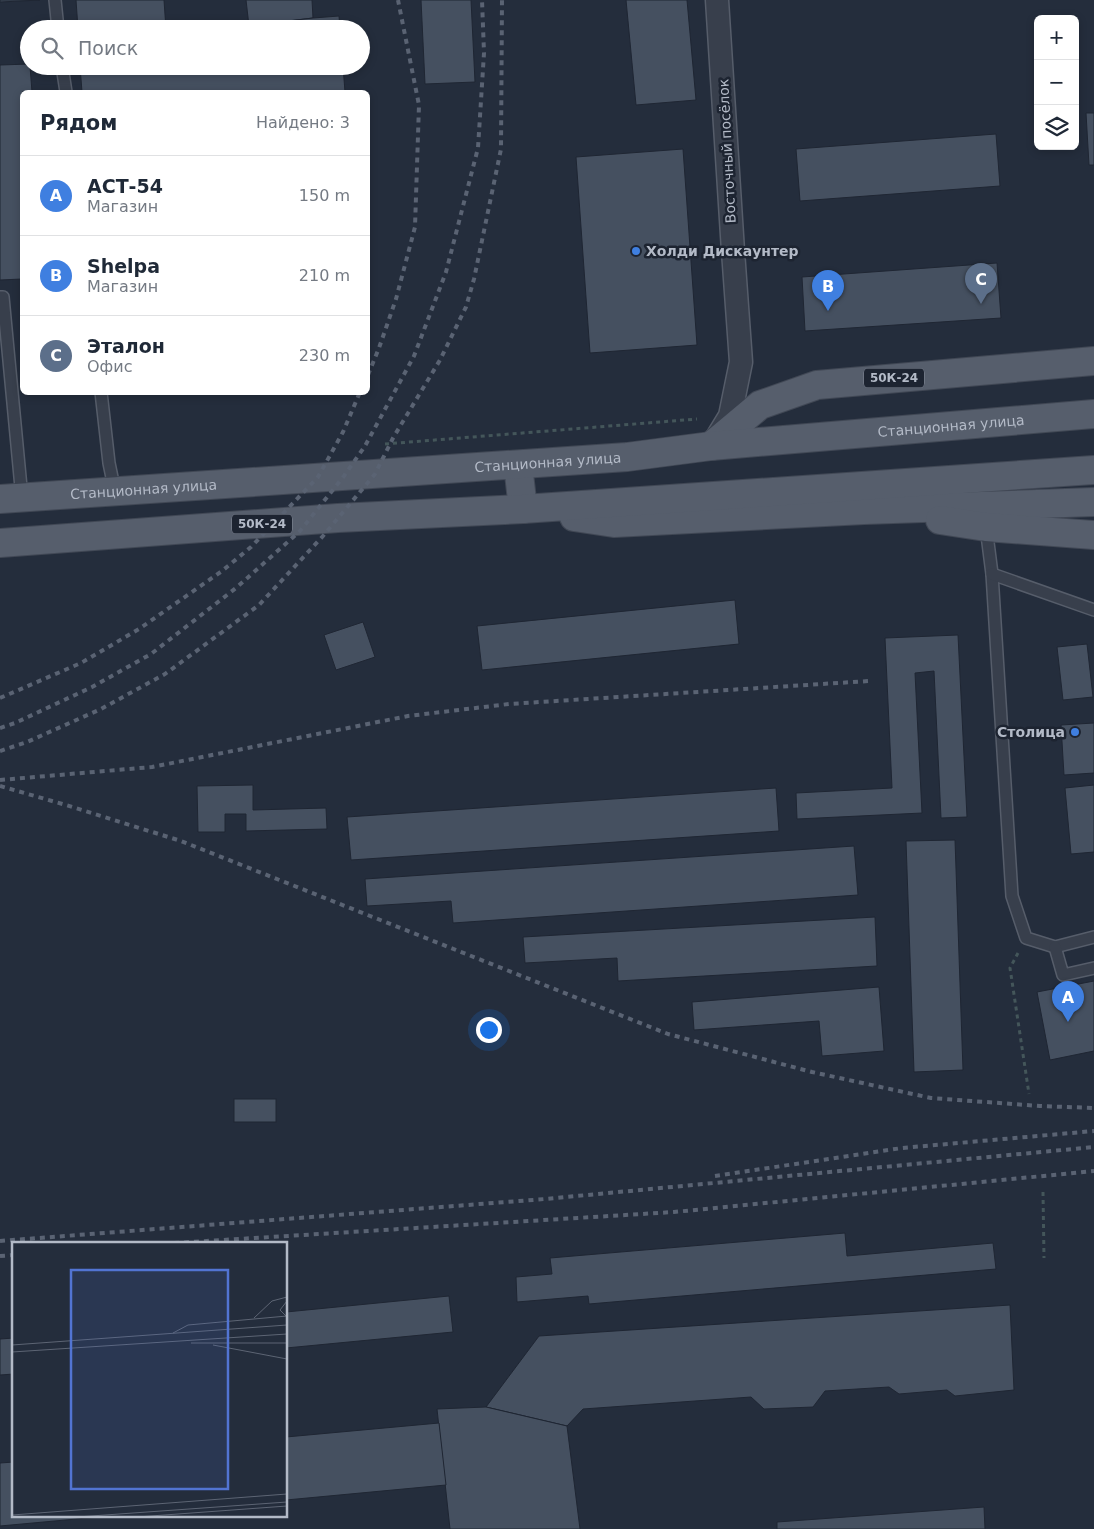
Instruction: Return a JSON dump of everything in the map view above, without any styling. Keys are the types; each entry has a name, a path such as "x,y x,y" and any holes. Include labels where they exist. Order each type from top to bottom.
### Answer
{"main road":[{"name":"50К-24","path":"711,446 760,405 817,385 1094,361"},
{"name":"Станционная улица","path":"11,498 627,457 711,446 1094,414"},
{"path":"518,465 523,509 1094,470"},
{"path":"864,510 1094,502"},
{"name":"50К-24","path":"0,543 338,518 523,509 614,523 864,510 986,527 1094,535"}],"street":[{"name":"Восточный посёлок","path":"711,446 730,416 741,362 717,0"}],"lane":[{"path":"55,0 57,20"},
{"path":"63,75 66,90"},
{"path":"0,297 3,297 11,498"},
{"path":"101,395 114,492"},
{"path":"986,527 992,574 1012,896 1026,938 1054,947 1094,937"},
{"path":"992,574 1094,610"},
{"path":"1054,947 1063,975 1094,968"}],"path":[{"path":"382,444 730,416"},
{"path":"1026,938 1010,968 1029,1094"},
{"path":"1043,1192 1044,1258"}],"building":[{"path":"0,0 40,0 0,2"},
{"path":"76,0 164,0 165,20 77,20"},
{"path":"246,0 312,0 313,18 297,20 248,20"},
{"path":"421,0 471,0 475,82 425,84"},
{"path":"626,0 687,0 696,100 636,105"},
{"path":"339,16 339,20 296,20"},
{"path":"20,64 20,75 31,75 32,90 20,90 20,279 0,280 0,65"},
{"path":"81,75 344,75 345,90 82,90"},
{"path":"1086,113 1094,113 1094,165 1089,165"},
{"path":"996,134 1000,186 800,201 796,149"},
{"name":"Холди Дискаунтер","path":"683,149 697,345 590,353 576,157"},
{"path":"997,263 1001,318 805,331 802,277"},
{"path":"735,600 739,644 482,670 477,626"},
{"path":"363,622 375,657 336,670 324,635"},
{"path":"958,635 967,817 941,818 934,671 915,673 922,813 797,819 796,793 892,788 885,638"},
{"path":"1087,644 1093,697 1063,700 1057,647"},
{"path":"1094,723 1094,773 1064,775 1061,725"},
{"path":"253,785 253,810 326,808 327,829 246,831 246,814 225,814 225,832 198,832 197,786"},
{"path":"1094,785 1094,852 1071,854 1065,788"},
{"path":"776,788 779,831 351,860 347,817"},
{"path":"955,840 963,1070 914,1072 906,841"},
{"path":"854,846 858,895 453,923 451,901 367,906 365,879"},
{"path":"875,917 877,966 618,981 617,958 525,963 523,937"},
{"path":"1094,981 1094,1051 1050,1060 1037,992"},
{"path":"879,987 884,1051 822,1056 819,1021 694,1030 692,1002"},
{"path":"234,1099 276,1099 276,1122 234,1122"},
{"path":"845,1233 847,1256 993,1243 996,1269 589,1304 588,1296 517,1302 516,1277 552,1274 550,1258"},
{"path":"449,1296 453,1332 288,1348 288,1312"},
{"path":"1010,1305 1014,1390 955,1396 947,1390 899,1394 889,1387 825,1391 813,1407 764,1409 751,1397 583,1409 567,1426 486,1407 539,1336"},
{"path":"12,1338 12,1374 0,1375 0,1339"},
{"path":"486,1407 567,1426 580,1529 450,1529 437,1409"},
{"path":"439,1423 446,1485 288,1500 288,1437"},
{"path":"12,1462 12,1516 109,1516 0,1526 0,1463"},
{"path":"984,1507 985,1529 777,1529 777,1522"}],"railway":[{"path":"370,370 396,299 415,227 419,105 398,0"},
{"path":"0,728 15,723 92,687 151,654 236,588 300,531 344,476 365,446 414,356 446,272 478,148 484,53 482,0"},
{"path":"0,751 27,742 101,709 165,674 259,605 323,536 375,474 393,438 440,360 466,307 474,279 501,149 502,0"},
{"path":"0,698 81,663 139,629 222,571 251,547 318,477 343,432 359,395"},
{"path":"0,780 152,767 408,716 509,704 869,681"},
{"path":"0,786 181,841 668,1034 812,1072 931,1098 1094,1108"},
{"path":"715,1176 902,1148 1094,1131"},
{"path":"0,1241 545,1199 1094,1147"},
{"path":"190,1242 674,1212 1094,1171"},
{"path":"0,1256 12,1255"}],"place":[{"name":"Холди Дискаунтер","path":"636,251"},
{"name":"Эталон","path":"981,304"},
{"name":"Shelpa","path":"828,311"},
{"name":"Столица","path":"1075,732"},
{"name":"АСТ-54","path":"1068,1022"}]}
